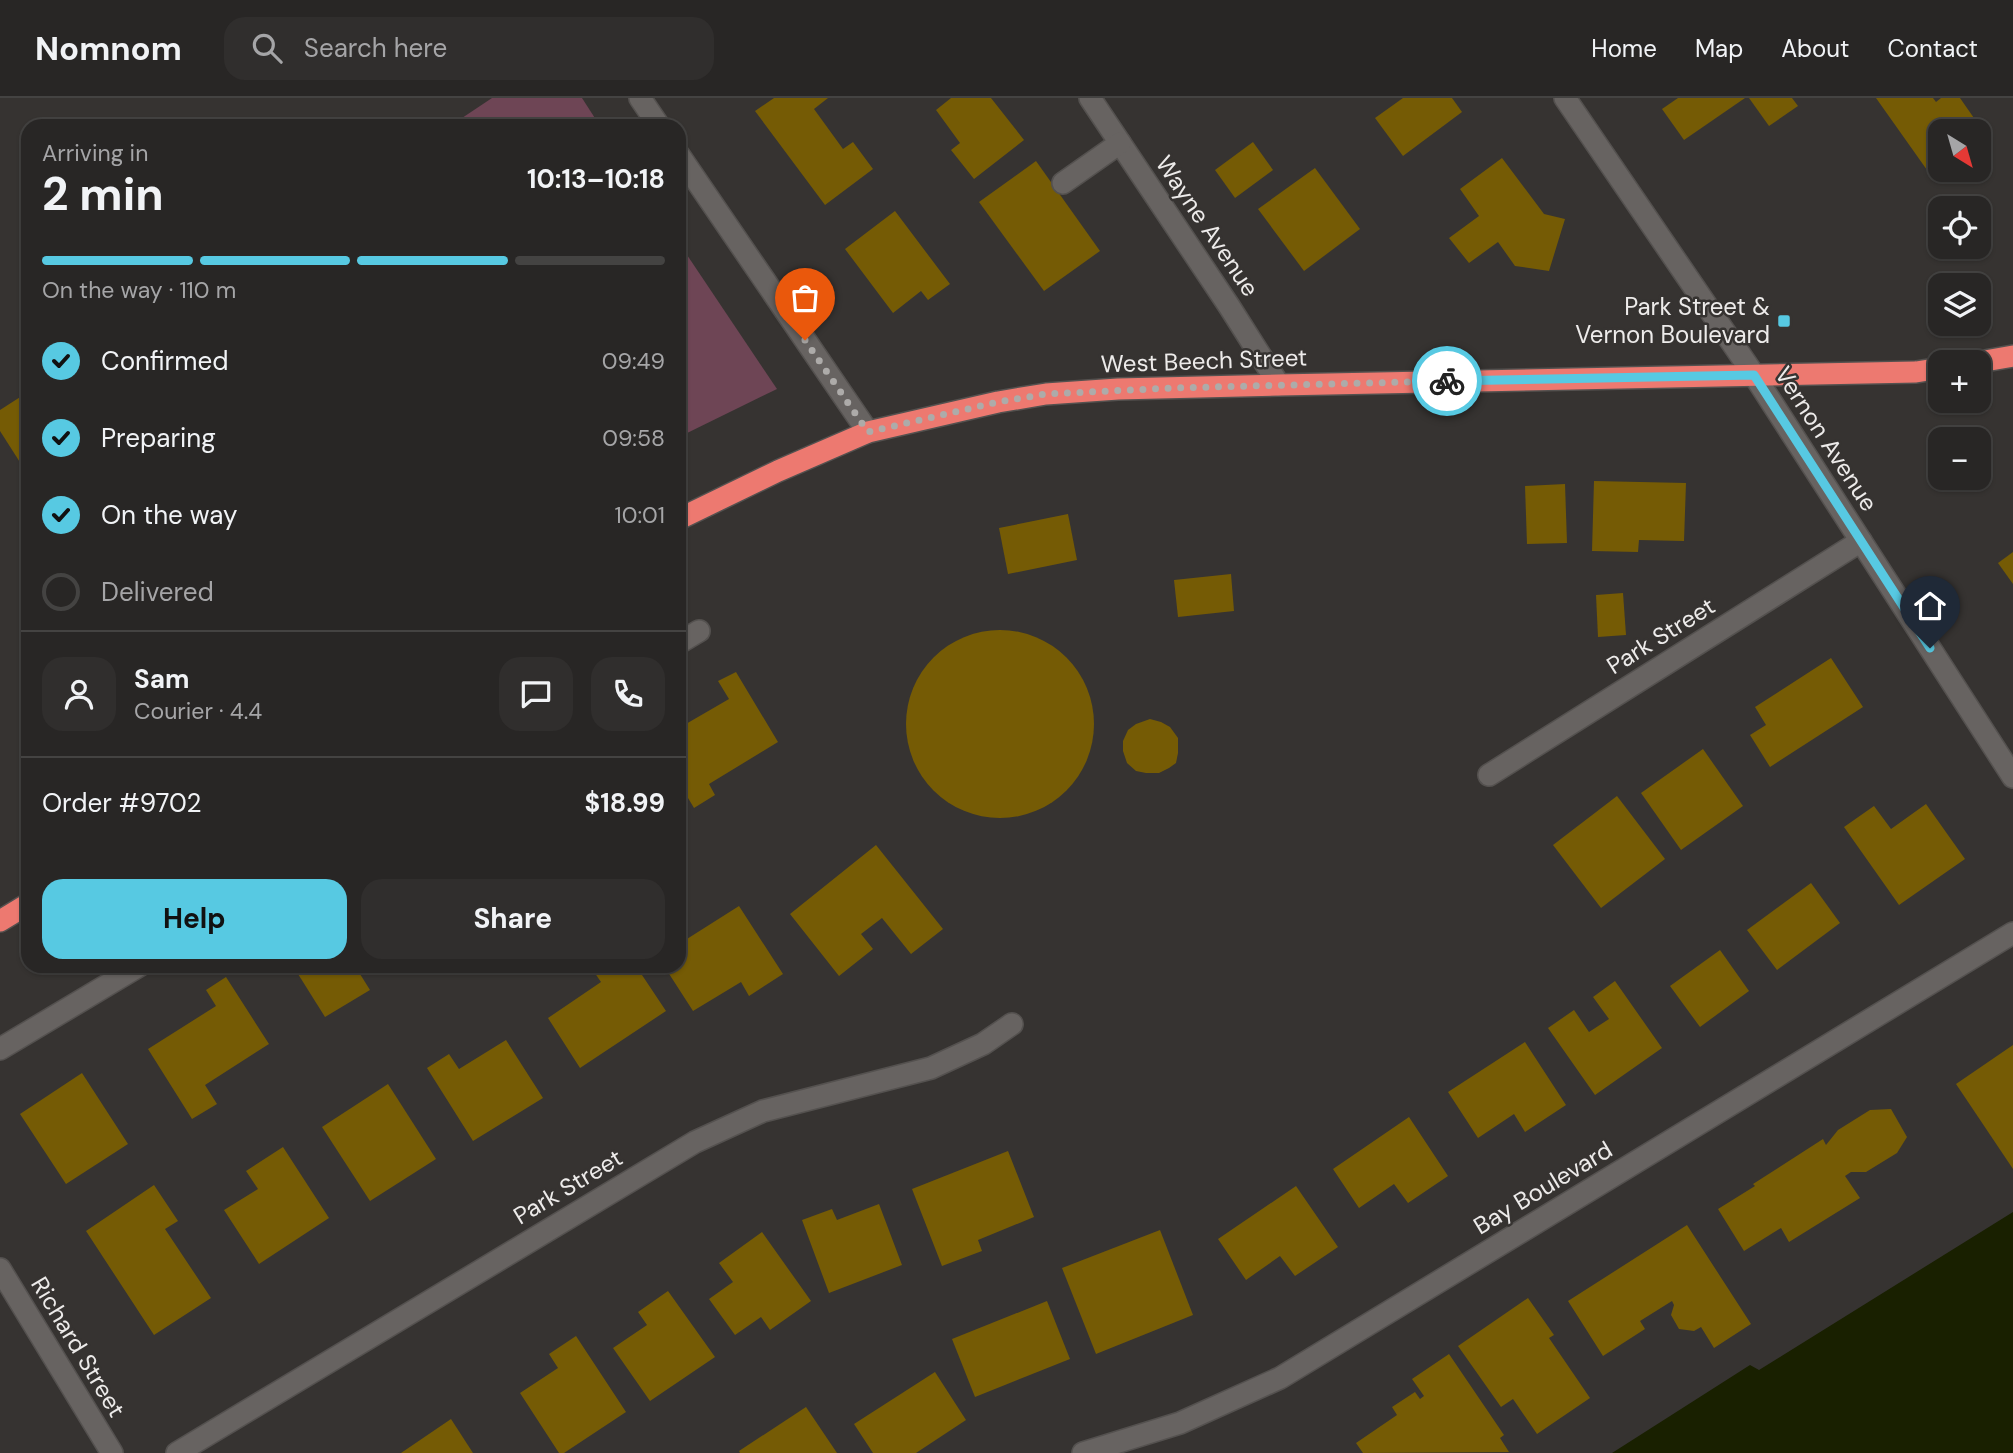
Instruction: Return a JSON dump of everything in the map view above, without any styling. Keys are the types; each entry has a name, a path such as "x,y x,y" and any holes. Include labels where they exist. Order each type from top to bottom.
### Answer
{"highway":[{"path":"1991,360 2013,356"},
{"path":"1754,375 1928,370"},
{"name":"West Beech Street","path":"686,516 778,471 868,432 998,402 1046,394 1279,385 1754,375"},
{"path":"0,921 21,908"}],"street":[{"path":"640,98 654,119"},
{"name":"Wayne Avenue","path":"1090,98 1279,385"},
{"name":"Vernon Avenue","path":"1565,98 1754,375 2013,777"},
{"path":"1063,183 1120,143"},
{"path":"686,165 868,432"},
{"name":"Park Street","path":"1489,775 1861,541"},
{"path":"686,639 699,631"},
{"name":"Bay Boulevard","path":"1083,1453 1180,1423 1280,1378 2013,933"},
{"path":"0,1049 127,973"},
{"name":"Park Street","path":"177,1453 695,1142 763,1111 931,1068 983,1044 1012,1024"},
{"name":"Richard Street","path":"0,1269 112,1453"}],"shaded area":[{"path":"492,98 582,98 596,119 460,119"},
{"path":"686,253 777,389 686,434"},
{"path":"2013,1212 2013,1453 1612,1453 1750,1365 1759,1370"}],"building":[{"path":"774,98 828,98 814,109 843,149 853,142 873,169 825,205 755,111"},
{"path":"951,98 991,98 1024,140 974,179 951,150 960,143 936,110"},
{"path":"1403,98 1452,98 1462,112 1403,156 1375,118"},
{"path":"1678,98 1745,98 1684,140 1662,109"},
{"path":"1749,98 1792,98 1798,106 1769,126"},
{"path":"1876,98 1933,98 1936,102 1941,98 1960,98 1975,119 1928,119 1927,170"},
{"path":"1253,142 1273,170 1235,198 1215,170"},
{"path":"1502,158 1544,214 1565,219 1549,271 1515,266 1498,242 1469,263 1449,238 1479,216 1460,189"},
{"path":"1036,161 1100,251 1044,291 979,202"},
{"path":"1315,168 1360,229 1304,271 1258,209"},
{"path":"895,211 950,284 928,300 921,291 893,313 845,249"},
{"path":"21,396 21,464 0,431 0,410"},
{"path":"1594,481 1686,483 1684,541 1639,540 1638,552 1592,551"},
{"path":"1565,484 1567,543 1527,544 1525,486"},
{"path":"1068,514 1077,560 1008,574 999,528"},
{"path":"2013,552 2013,584 1998,563"},
{"path":"1231,574 1234,611 1178,617 1174,580"},
{"path":"1623,593 1626,635 1598,637 1596,595"},
{"path":"1000,630 1018,631 1036,637 1067,657 1087,688 1093,706 1093,742 1087,760 1067,791 1036,811 1018,817 1000,818 982,817 964,811 933,791 913,760 907,742 906,724 907,706 913,688 933,657 964,637 982,631"},
{"path":"1831,658 1863,707 1770,767 1750,735 1766,725 1755,707"},
{"path":"736,672 778,742 709,784 715,795 694,808 686,795 686,724 729,699 718,681"},
{"path":"1150,719 1170,727 1178,738 1176,763 1159,773 1136,771 1127,763 1123,751 1123,741 1128,730"},
{"path":"1703,749 1743,806 1681,850 1641,793"},
{"path":"1617,796 1665,859 1601,908 1553,845"},
{"path":"1926,804 1965,859 1899,905 1844,827 1874,806 1891,829"},
{"path":"876,845 943,929 911,954 882,918 861,934 873,949 839,976 790,914"},
{"path":"1811,883 1840,923 1777,970 1747,930"},
{"path":"739,906 783,974 749,996 741,982 693,1011 669,973 686,973 686,940"},
{"path":"1720,950 1749,991 1700,1027 1670,986"},
{"path":"297,973 359,973 370,990 325,1017"},
{"path":"595,973 641,973 666,1011 580,1068 548,1018 601,982"},
{"path":"226,977 269,1044 205,1085 217,1104 192,1119 148,1049 216,1006 206,990"},
{"path":"1615,981 1662,1048 1595,1095 1548,1028 1574,1010 1589,1032 1609,1019 1593,997"},
{"path":"506,1040 543,1098 473,1141 427,1068 449,1054 459,1069"},
{"path":"1525,1042 1566,1105 1525,1132 1514,1114 1478,1138 1448,1092"},
{"path":"2013,1045 2013,1169 1956,1084"},
{"path":"82,1073 128,1144 66,1184 20,1114"},
{"path":"388,1084 436,1159 370,1201 322,1127"},
{"path":"1891,1109 1907,1137 1897,1153 1866,1172 1851,1172 1845,1176 1860,1198 1789,1242 1781,1228 1744,1251 1718,1209 1823,1139 1826,1145 1838,1130 1870,1110"},
{"path":"1409,1117 1448,1176 1408,1203 1394,1184 1359,1208 1333,1169"},
{"path":"283,1147 329,1218 259,1264 224,1210 258,1189 246,1171"},
{"path":"1008,1151 1034,1217 978,1240 982,1251 942,1266 912,1189"},
{"path":"154,1185 178,1221 165,1229 211,1298 154,1335 86,1231"},
{"path":"1296,1186 1338,1247 1295,1276 1280,1256 1246,1280 1218,1239"},
{"path":"879,1204 902,1265 829,1293 802,1220 832,1209 837,1220"},
{"path":"1687,1225 1751,1324 1714,1348 1701,1327 1694,1331 1679,1329 1671,1315 1674,1305 1672,1301 1640,1321 1645,1329 1603,1356 1568,1301"},
{"path":"1160,1230 1193,1315 1096,1354 1062,1268"},
{"path":"762,1232 811,1301 770,1330 761,1317 735,1335 709,1299 733,1282 719,1263"},
{"path":"668,1291 715,1357 650,1401 613,1348 647,1325 638,1312"},
{"path":"1528,1298 1554,1335 1549,1338 1590,1398 1537,1434 1513,1399 1501,1407 1458,1346"},
{"path":"1047,1301 1070,1359 975,1397 952,1339"},
{"path":"576,1336 626,1412 564,1453 559,1453 520,1393 558,1368 549,1354"},
{"path":"1449,1354 1504,1435 1500,1438 1509,1452 1363,1453 1356,1443 1397,1415 1392,1407 1415,1392 1420,1399 1424,1396 1412,1379"},
{"path":"935,1372 966,1420 916,1453 873,1453 854,1424"},
{"path":"806,1407 837,1453 740,1453 739,1451"},
{"path":"451,1419 473,1453 401,1453"}],"way so far":[{"path":"805,340 868,432 998,402 1046,394 1447,381"}],"place":[{"name":"Park Street & Vernon Boulevard","path":"1784,321"}],"route":[{"path":"1447,381 1754,375 1930,648"}]}
